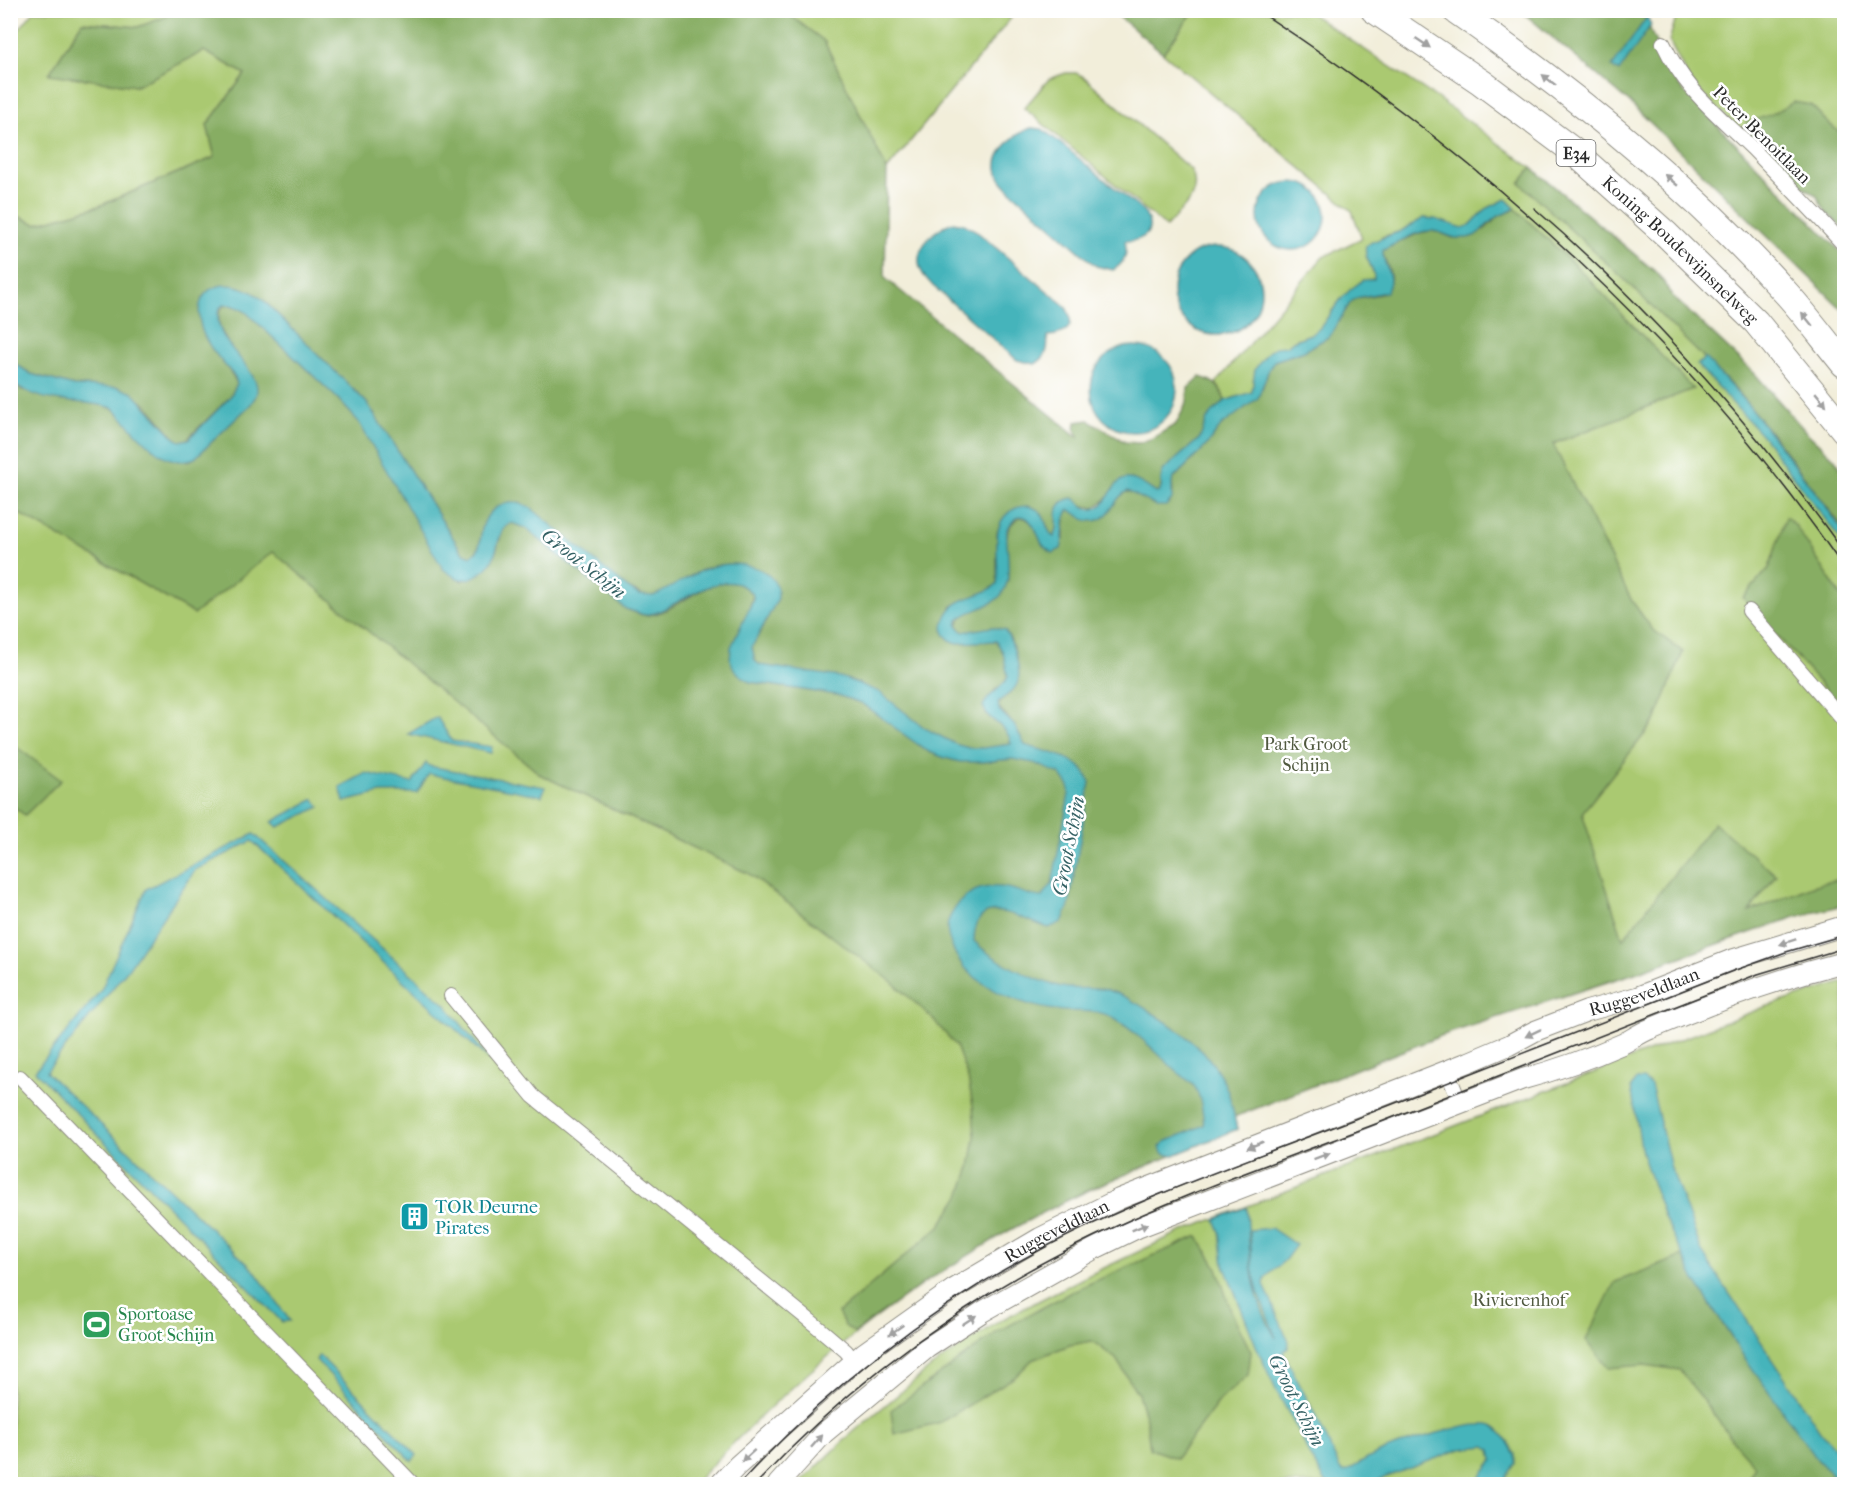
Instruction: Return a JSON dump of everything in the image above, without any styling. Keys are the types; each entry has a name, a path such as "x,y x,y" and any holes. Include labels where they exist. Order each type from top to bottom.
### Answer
{"highway":[{"name":"Koning Boudewijnsnelweg","path":"1374,10 1481,82 1572,150 1641,212 1756,322 1845,430"},
{"name":"E34","path":"1455,10 1510,49 1596,116 1694,200 1787,294 1845,364"}],"street":[{"name":"Peter Benoitlaan","path":"1663,43 1674,66 1689,87 1845,245"},
{"path":"1749,611 1845,721"},
{"name":"Ruggeveldlaan","path":"720,1485 737,1466 854,1361 954,1289 1040,1238 1074,1221 1119,1199 1447,1071 1509,1046 1535,1031 1587,1011 1637,997 1731,960 1815,933 1845,926"},
{"name":"Ruggeveldlaan","path":"778,1485 824,1433 927,1348 982,1312 1044,1276 1137,1228 1523,1079 1550,1072 1623,1043 1649,1029 1768,984 1845,962"},
{"path":"451,996 533,1096 814,1324 846,1351 854,1361"},
{"path":"1447,1071 1460,1103"},
{"path":"20,1077 413,1485"}],"green space":[{"path":"184,10 783,10 824,41 887,170 885,278 1079,438 1075,430 1076,422 1089,420 1125,442 1139,443 1153,438 1176,424 1187,402 1188,388 1200,377 1216,385 1225,401 1217,408 1200,438 1163,471 1159,492 1156,493 1132,479 1116,485 1110,496 1094,508 1062,502 1058,511 1054,537 1050,534 1041,513 1029,506 997,532 997,584 951,607 950,640 962,643 992,640 1002,650 1007,667 1006,680 994,691 986,714 1005,730 1011,744 990,748 970,748 954,744 939,738 884,698 855,682 832,676 783,671 760,665 755,661 752,647 778,598 742,565 710,567 663,592 646,597 628,588 522,503 499,506 484,522 479,546 475,553 471,556 462,552 367,403 263,300 202,298 200,315 204,331 211,346 237,384 230,397 186,440 180,441 175,438 146,404 118,387 74,386 31,374 11,361 11,213 36,224 99,206 215,157 207,125 245,74 204,51 136,86 49,74 82,22 138,27"},
{"path":"1003,10 1011,18 887,170 824,41 783,11"},
{"path":"34,11 184,11 138,27 82,22 50,73 136,86 204,51 245,74 207,125 215,157 99,206 36,224 11,213 11,39"},
{"path":"1112,11 1194,11 1163,53"},
{"path":"1194,11 1307,11 1437,98 1532,168 1659,275 1672,296 1755,374 1806,432 1834,458 1844,473 1844,905 1795,917 1632,974 1443,1035 1234,1117 1237,1129 1085,1192 1029,1220 976,1250 875,1318 782,1397 694,1484 11,1484 11,382 22,390 338,399 874,712 1086,520 1453,238 1515,208 1506,199 1486,209 1469,226 1462,228 1424,218 1401,231 1382,237 1366,256 1375,276 1374,279 1348,292 1318,330 1293,341 1282,350 1253,380 1252,392 1225,401 1216,383 1323,257 1362,238 1352,211 1163,53"},
{"path":"1521,11 1644,11 1653,37 1678,85 1844,255 1844,311 1629,102"},
{"path":"1678,11 1844,11 1844,136 1811,105 1750,141 1690,81 1669,41"},
{"path":"1066,73 1076,73 1084,77 1191,170 1194,179 1193,194 1184,208 1166,227 1024,108 1049,79"},
{"path":"1793,102 1811,105 1844,136 1844,229 1826,212 1816,195 1802,186 1744,132 1747,121 1771,114"},
{"path":"1532,168 1659,275 1672,296 1755,374 1806,432 1834,458 1844,473 1844,529 1736,390 1624,279 1520,183"},
{"name":"Park Groot Schijn","path":"1515,208 1584,274 1693,389 1553,444 1632,601 1652,629 1683,652 1655,721 1582,813 1623,939 1714,823 1776,875 1749,912 1812,886 1844,878 1844,905 1795,917 1632,974 1443,1035 1234,1117 1237,1129 1085,1191 1008,1231 925,1282 854,1333 845,1326 838,1313 940,1226 960,1196 970,1167 975,1137 968,1078 956,1046 932,1018 891,981 749,874 541,775 273,552 194,614 11,509 10,382 22,390 103,405 113,409 187,462 195,458 250,405 256,396 220,328 221,309 228,305 233,306 246,312 338,399 358,421 461,581 486,568 505,528 512,523 525,528 626,609 642,615 671,608 714,585 728,582 741,584 753,595 734,669 750,682 837,695 861,703 929,752 982,762 1012,759 1010,720 998,707 1001,700 1015,688 1017,681 1018,666 1010,638 963,632 957,625 962,616 1008,581 1006,544 1007,535 1014,521 1022,517 1030,521 1042,543 1064,540 1065,515 1069,510 1073,510 1081,517 1118,499 1125,492 1173,493 1174,478 1205,447 1221,426 1262,389 1274,361 1304,351 1330,336 1350,303 1356,298 1381,294 1391,277 1383,250 1419,233 1439,232 1453,238 1484,230 1500,215"},
{"path":"1786,517 1795,525 1844,601 1844,710 1743,598 1769,568"},
{"path":"11,743 61,780 25,815 11,805"},
{"name":"Rivierenhof","path":"1844,982 1844,1484 799,1484 851,1434 931,1367 1001,1320 1089,1275 1178,1233 1762,1008"},
{"path":"1198,1236 1217,1268 1231,1311 1251,1352 1248,1375 1220,1400 1176,1458 1150,1449 1146,1419 1138,1394 1116,1359 1092,1341 1070,1345 1032,1360 1015,1377 941,1422 894,1434 891,1410 999,1331 1075,1290"},
{"path":"1683,1256 1717,1316 1736,1344 1796,1427 1842,1484 1745,1484 1755,1466 1737,1446 1680,1370 1644,1365 1608,1368 1586,1340 1615,1282"}],"water":[{"path":"1647,17 1651,25 1619,72 1612,67"},
{"path":"1031,128 1042,129 1144,212 1149,225 1147,234 1139,239 1125,241 1125,258 1113,270 1096,266 1001,180 997,171 999,155 1009,141"},
{"path":"1292,182 1305,185 1316,192 1323,203 1326,216 1323,229 1316,240 1305,247 1292,250 1279,247 1268,240 1261,229 1258,216 1261,203 1268,192 1279,185"},
{"path":"1506,199 1515,208 1493,220 1476,235 1456,238 1434,231 1424,232 1412,235 1383,250 1390,281 1386,292 1356,298 1350,303 1330,336 1304,351 1274,361 1258,398 1221,426 1205,447 1174,478 1172,499 1166,506 1156,506 1128,491 1119,498 1104,517 1098,520 1088,521 1069,510 1065,518 1061,549 1053,553 1042,544 1029,520 1019,517 1013,521 1007,529 1008,570 1005,589 991,603 958,620 957,625 963,632 992,627 1005,630 1014,649 1019,673 1016,686 998,702 999,710 1014,725 1025,745 1072,761 1086,773 1090,782 1069,906 1062,922 1049,928 1014,915 991,912 982,916 976,925 974,941 1003,962 1039,980 1068,988 1107,990 1126,997 1156,1015 1198,1046 1214,1066 1227,1089 1237,1129 1172,1156 1162,1153 1160,1147 1165,1142 1204,1125 1199,1097 1192,1084 1138,1036 1108,1015 1049,1009 1016,1000 985,985 961,962 948,936 948,923 956,906 976,890 1002,887 1042,897 1052,884 1069,794 1069,786 1060,774 1034,763 1012,759 960,762 945,758 929,752 861,703 837,695 750,682 734,669 730,660 731,647 753,600 753,595 743,586 731,582 705,588 655,613 644,615 626,609 525,528 512,523 500,536 492,562 486,569 467,579 459,579 451,575 443,569 358,421 338,399 238,307 224,305 221,307 218,317 219,326 228,343 252,375 257,386 256,395 250,405 195,458 183,461 160,454 140,437 113,408 44,398 11,382 11,361 31,374 74,386 118,387 133,393 175,438 180,441 189,439 230,397 237,384 235,377 215,354 203,334 199,311 202,299 208,291 217,286 240,287 263,300 367,403 462,552 471,556 475,553 486,518 496,507 516,503 531,508 639,595 653,596 701,571 718,565 753,567 763,571 771,578 778,598 752,647 755,661 760,665 840,677 857,683 879,692 925,728 955,744 969,748 983,748 1011,744 1006,732 989,716 983,706 1008,677 1003,652 996,641 957,643 950,640 944,634 943,625 950,609 956,604 991,589 997,584 998,531 1007,514 1020,507 1034,508 1042,514 1054,537 1057,532 1058,509 1065,501 1073,498 1089,509 1096,508 1102,505 1119,482 1124,479 1137,481 1156,493 1159,492 1163,471 1200,438 1207,419 1217,408 1225,401 1252,392 1255,369 1268,352 1275,347 1287,346 1313,333 1320,328 1351,289 1363,280 1374,279 1366,255 1366,246 1424,218 1463,228 1469,226 1486,209"},
{"path":"953,222 964,224 975,230 1065,306 1070,319 1068,328 1060,334 1047,336 1046,352 1035,364 1017,360 933,286 923,274 919,266 921,250 931,236"},
{"path":"1217,247 1234,251 1248,260 1257,274 1261,291 1257,308 1248,322 1234,331 1217,335 1200,331 1186,322 1177,308 1173,291 1177,274 1186,260 1200,251"},
{"path":"1134,346 1158,353 1170,365 1177,389 1170,413 1158,425 1134,432 1110,425 1098,413 1091,389 1098,365 1110,353"},
{"path":"1705,358 1749,406 1820,498 1844,533 1844,544 1762,435 1697,365"},
{"path":"437,717 452,741 492,747 491,753 408,734"},
{"path":"426,763 429,766 545,787 542,796 429,774 417,793 381,793 344,802 340,787 366,773 412,783"},
{"path":"314,799 320,807 278,827 272,822"},
{"path":"254,834 446,1005 491,1062 252,841 195,870 128,969 46,1072 254,1270 290,1321 282,1322 35,1071 101,990 146,889"},
{"path":"1643,1079 1651,1085 1671,1168 1702,1252 1820,1431 1844,1459 1844,1484 1838,1481 1817,1459 1740,1351 1695,1280 1664,1217 1642,1153 1631,1087 1636,1080"},
{"name":"Groot Schijn","path":"1247,1207 1250,1259 1256,1290 1260,1306 1276,1338 1258,1292 1252,1269 1250,1230 1271,1228 1296,1245 1285,1260 1265,1278 1264,1285 1289,1342 1288,1348 1283,1352 1340,1469 1343,1472 1347,1471 1379,1453 1402,1444 1453,1429 1483,1425 1492,1426 1499,1431 1515,1454 1515,1464 1502,1484 1474,1484 1493,1460 1491,1450 1486,1446 1461,1449 1368,1484 1327,1484 1309,1455 1276,1390 1224,1265 1220,1232 1215,1219"},
{"path":"319,1355 417,1455 412,1461 316,1360"}],"tram line":[{"path":"1257,10 1341,67 1423,128 1578,260 1650,332 1719,407 1784,486 1844,568"},
{"path":"1534,208 1619,287 1699,371 1774,460 1844,552"},
{"path":"739,1484 806,1417 842,1385 917,1326 997,1274 1076,1232 1193,1181 1733,971 1844,935"},
{"path":"756,1484 837,1406 925,1336 1020,1275 1070,1248 1217,1184 1758,974 1844,948"}],"place":[{"name":"TOR Deurne Pirates","path":"414,1217"},
{"name":"Sportoase Groot Schijn","path":"97,1324"}]}
